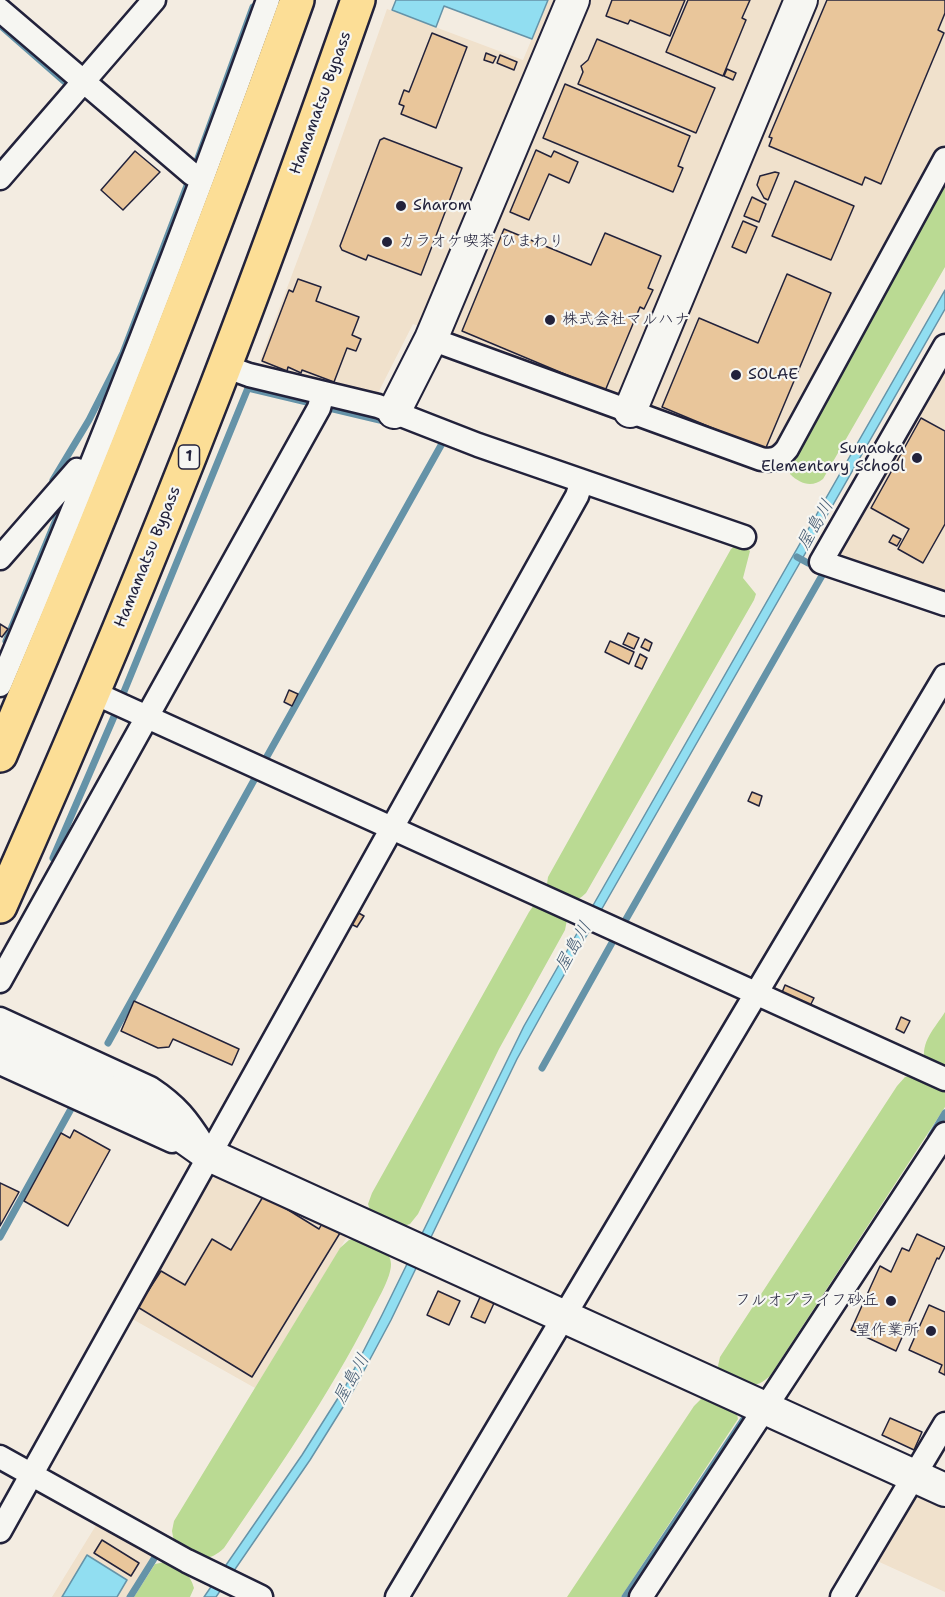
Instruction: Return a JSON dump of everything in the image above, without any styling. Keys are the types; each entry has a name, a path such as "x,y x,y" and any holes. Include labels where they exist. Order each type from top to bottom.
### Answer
{"highway":[{"path":"0,755 119,470 256,114 297,0"},
{"path":"256,114 317,0"},
{"name":"Hamamatsu Bypass","path":"0,906 93,692 224,366 282,213 358,0"}],"street":[{"path":"0,178 154,0"},
{"path":"0,685 7,650 87,474 202,178 267,0"},
{"path":"394,412 431,339 573,0"},
{"path":"630,411 801,0"},
{"path":"0,10 192,174 202,178"},
{"path":"431,339 761,459 771,460 781,457 945,159"},
{"path":"945,346 821,562 945,604"},
{"path":"224,366 249,375 376,405 478,445 744,537"},
{"path":"0,981 319,408 323,393"},
{"path":"0,558 77,470 87,474"},
{"path":"0,1532 577,496 582,481"},
{"path":"398,1597 945,676"},
{"path":"93,692 945,1079"},
{"path":"0,970 18,949"},
{"path":"0,1019 150,1088 171,1101 187,1119 209,1155"},
{"path":"0,1041 141,1106 209,1155"},
{"path":"0,1063 209,1155 945,1490"},
{"path":"641,1597 945,1134"},
{"path":"842,1597 945,1424"},
{"path":"0,1456 210,1572 261,1597"}],"shaded area":[{"path":"548,0 945,0 945,143 776,450 763,451 413,324 377,395 265,369 260,360 387,9 523,60"},
{"name":"Sunaoka Elementary School","path":"945,359 945,596 831,557"},
{"path":"215,1170 350,1232 255,1388 127,1316 208,1172"},
{"path":"917,1490 945,1503 945,1592 875,1560"},
{"path":"98,1522 155,1554 128,1597 52,1597"}],"green space":[{"path":"945,182 945,267 823,479 810,484 802,482 790,474 791,466"},
{"path":"735,546 750,551 743,578 756,594 754,600 586,893 577,900 568,900 549,891 548,877 731,549"},
{"path":"542,903 564,913 567,920 565,930 499,1049 418,1214 410,1224 400,1227 371,1213 368,1204 372,1193 529,912 534,905"},
{"path":"945,1012 945,1073 925,1062 924,1055 926,1042"},
{"path":"916,1074 945,1086 945,1107 770,1376 757,1384 746,1385 721,1374 718,1366 720,1357 897,1086 905,1077"},
{"path":"359,1238 387,1252 391,1262 386,1283 370,1315 319,1405 224,1548 211,1557 199,1557 174,1542 172,1531 174,1521 340,1248 349,1240"},
{"path":"710,1397 736,1410 738,1419 621,1597 567,1597 694,1406 701,1399"},
{"path":"165,1562 180,1568 190,1578 194,1588 190,1597 134,1597 155,1564"}],"water":[{"path":"396,0 548,0 532,39 444,6 436,27 392,10"},
{"name":"屋島川","path":"945,290 945,309 517,1059 391,1320 353,1391 310,1460 216,1597 204,1597 302,1455 345,1387 524,1026"},
{"path":"87,1555 127,1580 117,1597 62,1597"}],"building":[{"path":"612,0 685,0 670,36 630,20 628,24 606,16"},
{"path":"688,0 750,0 742,18 746,20 723,76 666,52"},
{"path":"827,0 945,0 945,13 938,30 944,33 881,184 865,177 862,185 769,146 772,138 769,137"},
{"path":"432,33 467,47 436,128 401,114 404,106 399,104 404,90 409,92"},
{"path":"597,39 715,88 696,133 578,84 583,72 581,66 588,60"},
{"path":"486,53 496,57 493,63 484,60"},
{"path":"500,55 517,62 514,70 497,63"},
{"path":"727,69 736,73 733,80 724,76"},
{"path":"565,84 690,136 678,166 683,168 673,192 543,138"},
{"path":"384,138 462,168 421,275 368,255 366,260 342,250 340,246 380,140"},
{"path":"536,150 551,157 554,151 578,162 569,183 549,174 529,220 510,212"},
{"path":"135,151 160,172 123,210 101,190"},
{"path":"779,173 768,200 764,198 757,185 760,176"},
{"path":"795,181 854,206 831,260 772,236"},
{"path":"752,197 766,204 759,222 744,216"},
{"path":"743,221 757,227 746,253 732,247"},
{"name":"株式会社マルハナ","path":"504,229 591,265 605,233 661,256 648,288 653,290 644,309 640,307 605,391 462,331"},
{"name":"SOLAE","path":"787,274 831,293 765,450 662,407 699,318 758,343"},
{"path":"298,279 321,287 316,301 359,317 352,335 361,339 356,351 347,348 334,382 302,370 301,373 288,367 287,371 262,361 289,290 293,292"},
{"path":"921,418 945,431 945,524 923,563 898,549 909,529 871,508"},
{"path":"893,535 901,539 897,546 889,542"},
{"path":"0,624 8,629 2,637 0,636"},
{"path":"628,633 639,638 634,649 623,644"},
{"path":"645,639 652,643 649,651 641,647"},
{"path":"610,641 634,652 629,664 605,652"},
{"path":"640,654 647,658 642,669 635,666"},
{"path":"289,690 298,694 292,706 284,702"},
{"path":"752,792 762,796 759,806 748,801"},
{"path":"355,911 364,916 357,927 349,923"},
{"path":"785,985 814,998 809,1008 781,995"},
{"path":"134,1001 239,1049 232,1065 173,1039 169,1047 158,1048 121,1031"},
{"path":"901,1017 910,1021 904,1033 896,1029"},
{"path":"74,1130 110,1150 68,1226 24,1201 61,1133 70,1138"},
{"path":"0,1183 19,1192 0,1226"},
{"path":"264,1195 319,1229 323,1222 340,1233 252,1377 136,1306 161,1271 185,1285 212,1239 231,1250"},
{"name":"フルオブライフ砂丘","path":"917,1234 945,1247 939,1259 937,1258 896,1351 851,1330 880,1266 891,1272 902,1248 909,1251"},
{"path":"438,1291 460,1301 449,1325 427,1315"},
{"path":"481,1295 495,1301 485,1323 471,1317"},
{"name":"望作業所","path":"929,1305 945,1312 945,1375 939,1372 942,1365 909,1350"},
{"path":"890,1418 922,1432 914,1450 882,1435"},
{"path":"102,1540 139,1563 131,1576 94,1553"}],"waterway":[{"path":"197,161 253,7"},
{"path":"0,25 72,88"},
{"path":"53,480 89,420 123,353 188,183"},
{"path":"123,694 248,388 311,403"},
{"path":"329,408 388,422"},
{"path":"265,760 444,440"},
{"path":"6,641 62,505"},
{"path":"797,557 808,563"},
{"path":"625,921 824,572"},
{"path":"53,858 116,712"},
{"path":"108,1043 258,773"},
{"path":"542,1068 613,941"},
{"path":"0,1237 71,1109"},
{"path":"931,1136 945,1113"},
{"path":"625,1597 746,1416"},
{"path":"130,1597 157,1554"}],"place":[{"name":"Sharom","path":"401,206"},
{"name":"カラオケ喫茶 ひまわり","path":"387,242"},
{"name":"株式会社マルハナ","path":"550,320"},
{"name":"SOLAE","path":"736,375"},
{"name":"Sunaoka Elementary School","path":"917,458"},
{"name":"フルオブライフ砂丘","path":"891,1301"},
{"name":"望作業所","path":"931,1331"}]}
